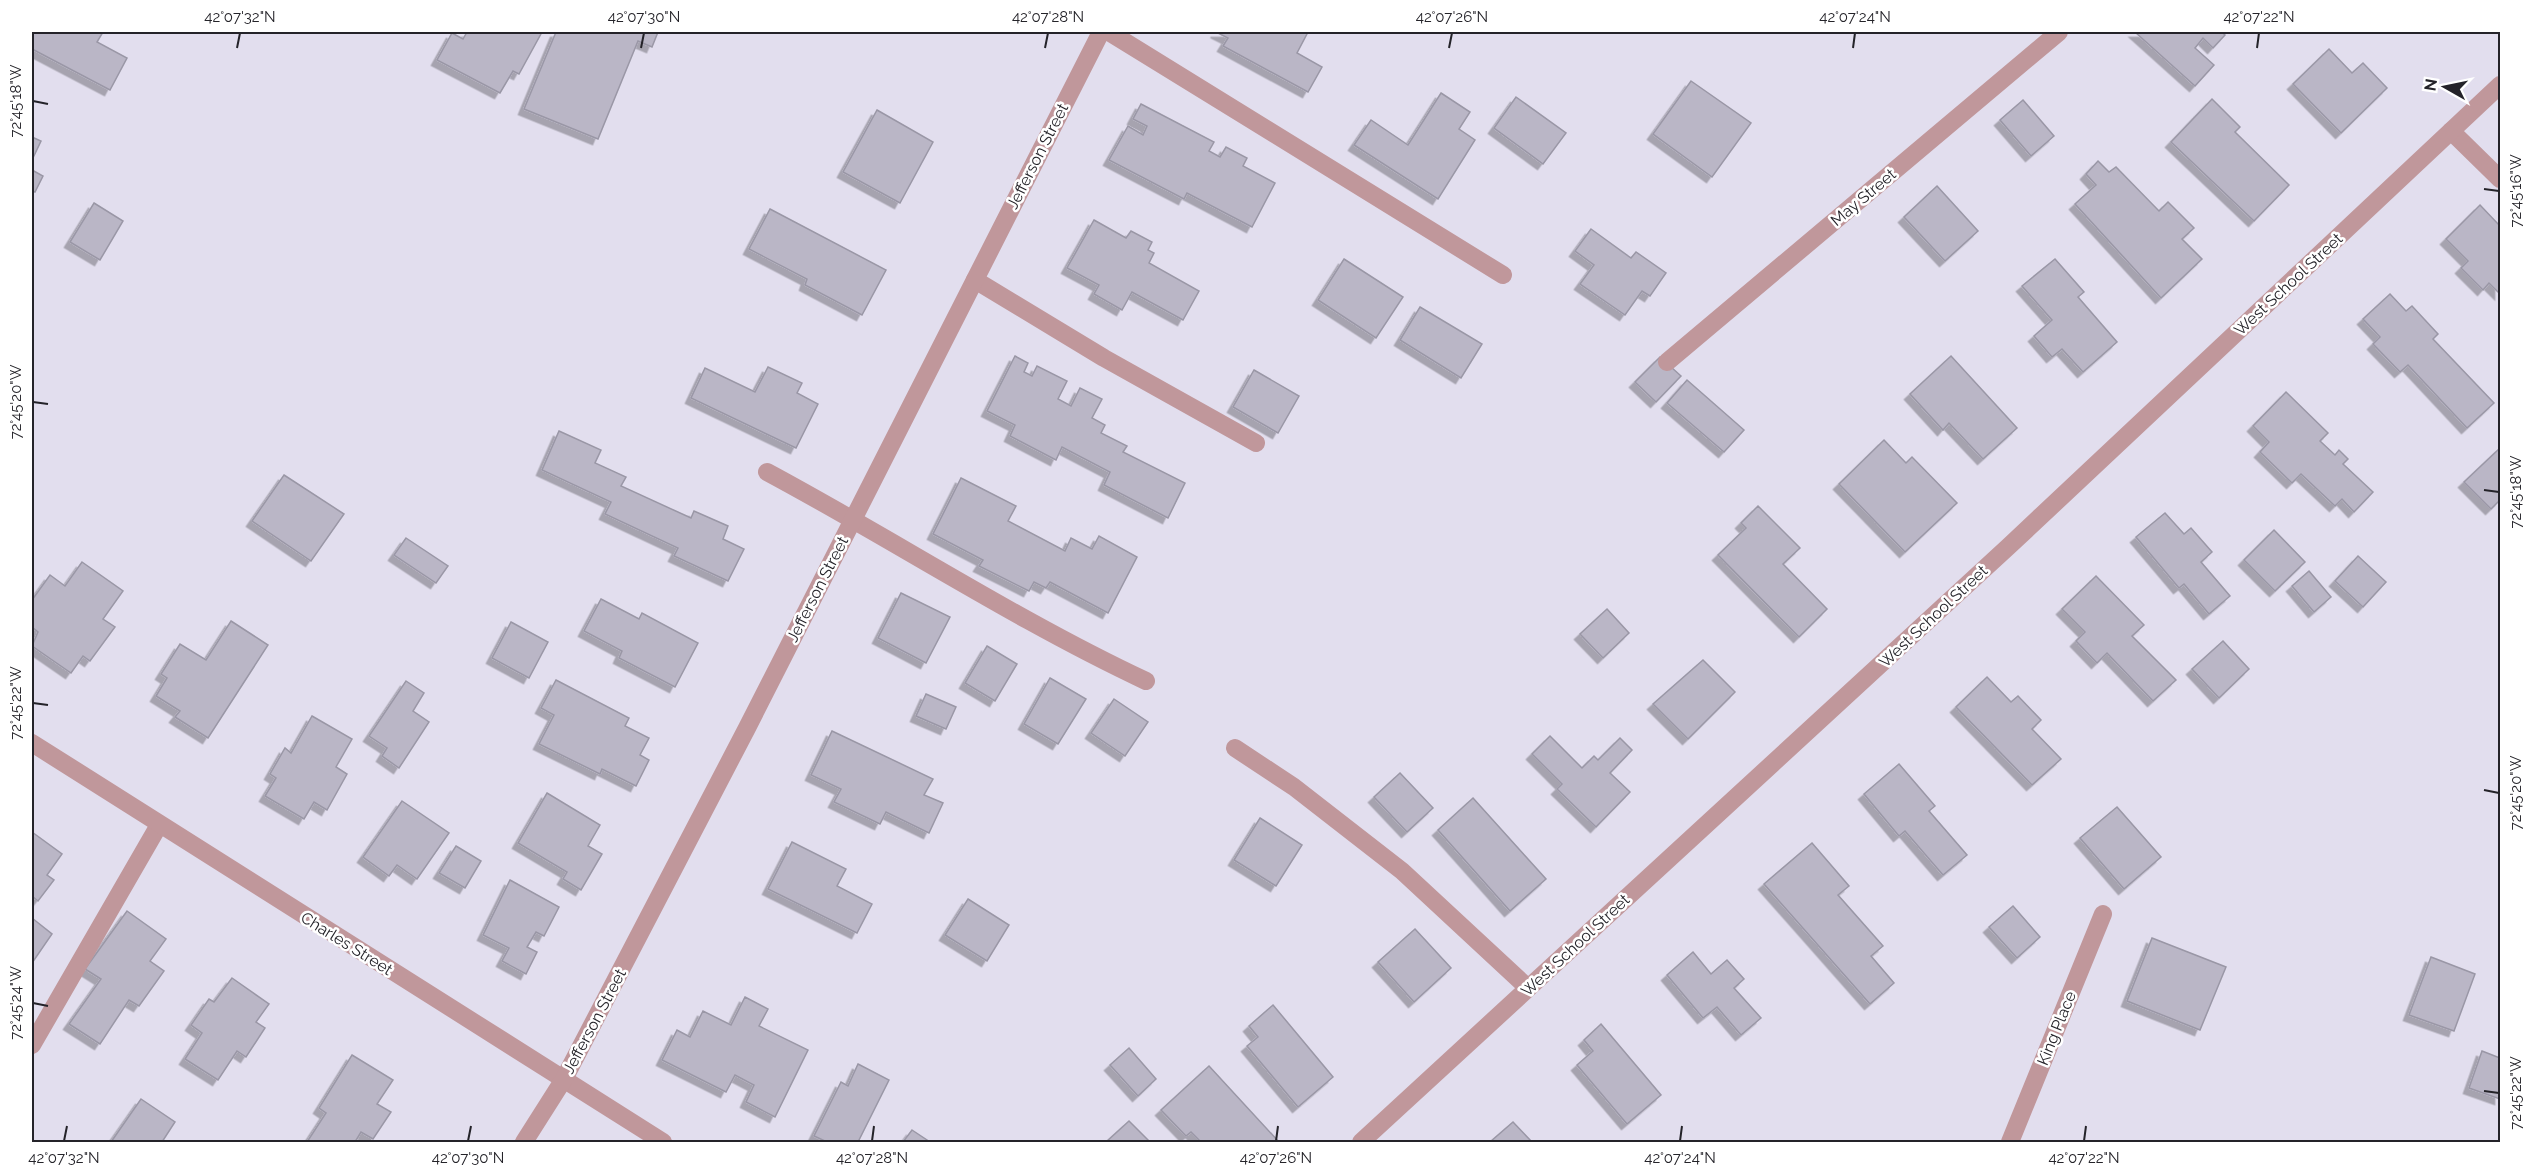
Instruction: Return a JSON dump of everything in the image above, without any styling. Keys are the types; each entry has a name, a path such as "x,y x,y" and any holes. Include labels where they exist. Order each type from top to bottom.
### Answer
{"street":[{"name":"Jefferson Street","path":"524,1143 564,1079 1101,32"},
{"path":"1109,32 1503,274"},
{"name":"May Street","path":"1667,362 2060,32"},
{"name":"West School Street","path":"1361,1143 2008,547 2500,85"},
{"path":"2451,131 2500,179"},
{"path":"975,280 1104,358 1256,443"},
{"path":"767,472 853,518 1070,645 1146,681"},
{"name":"Charles Street","path":"32,743 663,1143"},
{"path":"1235,748 1293,787 1402,871 1528,988"},
{"path":"32,1045 159,825"},
{"name":"King Place","path":"2010,1143 2103,914"}],"building":[{"path":"32,32 103,32 97,42 127,58 110,90 32,49"},
{"path":"467,32 542,32 519,74 513,71 500,93 437,60 452,33 463,39"},
{"path":"556,32 658,32 652,47 638,41 598,139 524,109"},
{"path":"1216,32 1308,32 1297,53 1322,67 1308,92 1223,46 1228,38"},
{"path":"2135,32 2222,32 2225,35 2213,48 2203,38 2195,48 2214,65 2195,86"},
{"path":"2329,49 2352,73 2363,63 2387,88 2341,133 2293,84"},
{"path":"1691,81 1751,123 1712,177 1653,134"},
{"path":"1441,93 1470,112 1459,129 1475,140 1438,199 1354,145 1371,120 1408,145"},
{"path":"1516,97 1566,133 1543,164 1494,128"},
{"path":"2212,99 2240,127 2235,132 2289,185 2254,221 2171,142"},
{"path":"2023,100 2054,136 2031,156 2000,120"},
{"path":"1141,104 1214,142 1209,151 1220,157 1226,147 1247,158 1243,166 1275,183 1252,227 1187,193 1184,199 1109,160 1128,126 1143,135 1147,126 1133,119"},
{"path":"877,110 933,142 900,203 843,172"},
{"path":"32,137 41,141 32,160"},
{"path":"2098,161 2109,172 2116,167 2159,211 2168,202 2194,228 2182,239 2202,259 2161,298 2075,204 2096,185 2086,174"},
{"path":"32,170 43,176 35,192 32,191"},
{"path":"1937,186 1978,231 1945,261 1904,217"},
{"path":"94,203 123,221 100,260 70,242"},
{"path":"2480,205 2500,226 2500,294 2489,283 2483,290 2461,268 2468,261 2446,239"},
{"path":"770,209 886,270 862,315 805,285 807,279 749,249"},
{"path":"1094,220 1126,238 1131,231 1152,242 1148,250 1154,253 1149,263 1199,291 1183,320 1132,292 1122,310 1094,294 1099,285 1067,268"},
{"path":"1591,229 1631,258 1636,252 1666,273 1650,296 1642,291 1625,315 1580,284 1594,265 1575,251"},
{"path":"1344,259 1403,297 1376,338 1318,300"},
{"path":"2055,259 2084,292 2078,297 2117,342 2083,372 2062,349 2052,357 2034,336 2052,320 2022,286"},
{"path":"2390,294 2406,311 2412,306 2438,334 2433,339 2494,403 2467,428 2408,365 2400,372 2373,344 2380,337 2363,319"},
{"path":"1420,307 1482,344 1461,378 1400,340"},
{"path":"1015,356 1028,363 1024,372 1032,376 1037,366 1067,381 1058,399 1071,406 1080,388 1102,399 1092,418 1105,425 1101,433 1127,446 1123,452 1185,483 1168,518 1104,485 1110,472 1062,447 1056,460 1010,436 1015,425 987,411"},
{"path":"1951,356 2017,428 1983,459 1949,423 1943,430 1910,394"},
{"path":"1660,357 1681,376 1656,402 1635,382"},
{"path":"768,367 802,383 797,393 818,404 796,448 691,398 705,368 755,392"},
{"path":"1254,370 1299,396 1278,433 1233,407"},
{"path":"1687,380 1744,430 1724,452 1667,403"},
{"path":"2286,392 2328,433 2320,441 2335,455 2339,450 2348,459 2343,464 2373,492 2354,512 2342,499 2335,506 2301,474 2292,483 2260,452 2269,442 2253,426"},
{"path":"559,431 601,450 595,463 626,477 621,486 691,518 694,511 728,526 723,539 744,549 728,581 674,556 678,548 605,514 611,502 542,470"},
{"path":"1884,440 1906,463 1912,457 1957,503 1905,552 1839,484"},
{"path":"2500,448 2500,500 2491,509 2464,482"},
{"path":"284,475 344,514 311,561 252,521"},
{"path":"961,478 1016,506 1008,521 1065,551 1071,538 1092,549 1099,536 1137,557 1108,613 1050,582 1046,588 1034,582 1029,591 979,566 983,560 933,534"},
{"path":"1758,506 1800,548 1783,564 1827,609 1799,637 1718,555 1746,528 1741,523"},
{"path":"2165,513 2184,534 2191,528 2212,552 2201,562 2230,596 2209,614 2184,584 2179,588 2136,537"},
{"path":"2274,530 2305,562 2275,591 2244,560"},
{"path":"406,538 448,566 436,583 394,555"},
{"path":"2358,556 2386,582 2363,607 2335,581"},
{"path":"82,562 123,591 103,619 115,627 90,661 83,656 71,673 32,646 38,632 32,627 32,600 50,575 65,586"},
{"path":"2309,571 2331,597 2314,612 2292,586"},
{"path":"2096,576 2144,625 2132,636 2176,680 2153,701 2107,653 2097,663 2076,641 2085,632 2062,609"},
{"path":"901,593 950,617 926,663 878,638"},
{"path":"601,599 639,619 642,613 698,643 675,687 619,658 622,651 584,631"},
{"path":"1607,609 1629,633 1603,658 1580,634"},
{"path":"231,621 268,645 208,738 175,717 180,711 156,696 167,678 161,674 180,644 206,660"},
{"path":"511,622 548,642 529,678 492,658"},
{"path":"2223,641 2249,669 2219,698 2192,669"},
{"path":"987,646 1017,664 995,701 965,683"},
{"path":"1703,660 1735,692 1688,739 1653,704"},
{"path":"1987,677 2011,702 2018,696 2041,720 2032,729 2061,759 2032,785 1956,707"},
{"path":"1050,678 1086,699 1058,744 1024,724"},
{"path":"556,680 629,718 625,726 649,738 640,755 649,760 636,786 602,769 600,774 539,744 554,715 541,708"},
{"path":"406,681 424,693 413,711 429,722 399,768 382,756 387,748 369,736"},
{"path":"926,694 956,707 946,729 916,716"},
{"path":"1114,699 1148,722 1125,756 1091,733"},
{"path":"312,716 352,739 336,767 347,774 327,810 314,802 304,819 265,796 276,778 270,774 285,748 291,753"},
{"path":"832,731 933,779 924,795 943,803 929,833 886,812 880,824 834,802 841,789 811,775"},
{"path":"1550,736 1582,768 1594,756 1598,760 1620,738 1632,750 1610,773 1630,792 1596,827 1557,789 1562,784 1532,754"},
{"path":"1899,764 1935,806 1929,811 1967,855 1943,875 1905,831 1899,836 1864,794"},
{"path":"1400,773 1433,808 1407,832 1374,797"},
{"path":"547,793 600,825 588,846 602,854 581,890 563,879 567,872 518,843"},
{"path":"1473,798 1546,879 1510,911 1438,830"},
{"path":"402,801 449,833 417,879 397,865 389,876 363,857"},
{"path":"2117,807 2161,857 2124,889 2080,838"},
{"path":"1260,818 1302,845 1276,886 1234,860"},
{"path":"32,832 62,854 47,875 54,880 38,901 32,896"},
{"path":"792,842 846,869 837,886 872,904 857,933 768,889"},
{"path":"1812,843 1849,886 1838,895 1883,946 1871,956 1894,983 1870,1004 1764,884"},
{"path":"456,846 481,861 465,888 439,873"},
{"path":"510,880 559,907 544,936 536,932 527,947 537,952 526,974 502,961 509,948 483,935"},
{"path":"968,899 1009,925 987,961 945,935"},
{"path":"2013,906 2040,937 2017,958 1989,927"},
{"path":"127,911 166,939 150,961 164,971 139,1006 129,1000 100,1044 69,1024 101,979 85,969"},
{"path":"32,918 52,934 32,963"},
{"path":"1415,929 1451,968 1414,1002 1378,962"},
{"path":"2152,938 2226,967 2200,1030 2127,1001"},
{"path":"1693,952 1711,974 1727,960 1744,979 1734,988 1761,1018 1741,1035 1717,1007 1703,1018 1667,975"},
{"path":"2431,957 2475,974 2454,1031 2409,1015"},
{"path":"232,978 269,1004 256,1022 265,1028 246,1057 237,1051 218,1080 185,1059 202,1033 191,1025 209,999 214,1002"},
{"path":"745,997 768,1009 759,1026 808,1050 775,1117 746,1102 754,1085 735,1075 726,1092 662,1060 677,1030 690,1037 703,1011 731,1025"},
{"path":"1273,1005 1333,1077 1298,1107 1247,1046 1258,1037 1249,1026"},
{"path":"1601,1024 1661,1095 1627,1124 1577,1065 1593,1051 1584,1040"},
{"path":"1129,1048 1156,1079 1138,1096 1110,1065"},
{"path":"2482,1051 2500,1058 2500,1099 2469,1088"},
{"path":"352,1055 393,1080 377,1104 391,1112 373,1139 361,1132 355,1142 307,1142 326,1113 319,1108"},
{"path":"858,1064 889,1080 858,1142 827,1142 814,1136 841,1082 848,1086"},
{"path":"1209,1066 1279,1142 1201,1142 1191,1132 1186,1136 1161,1110"},
{"path":"141,1099 175,1122 162,1142 111,1142"},
{"path":"1129,1121 1150,1142 1106,1142"},
{"path":"1513,1122 1532,1142 1490,1142"},
{"path":"912,1130 930,1142 903,1142"}]}
